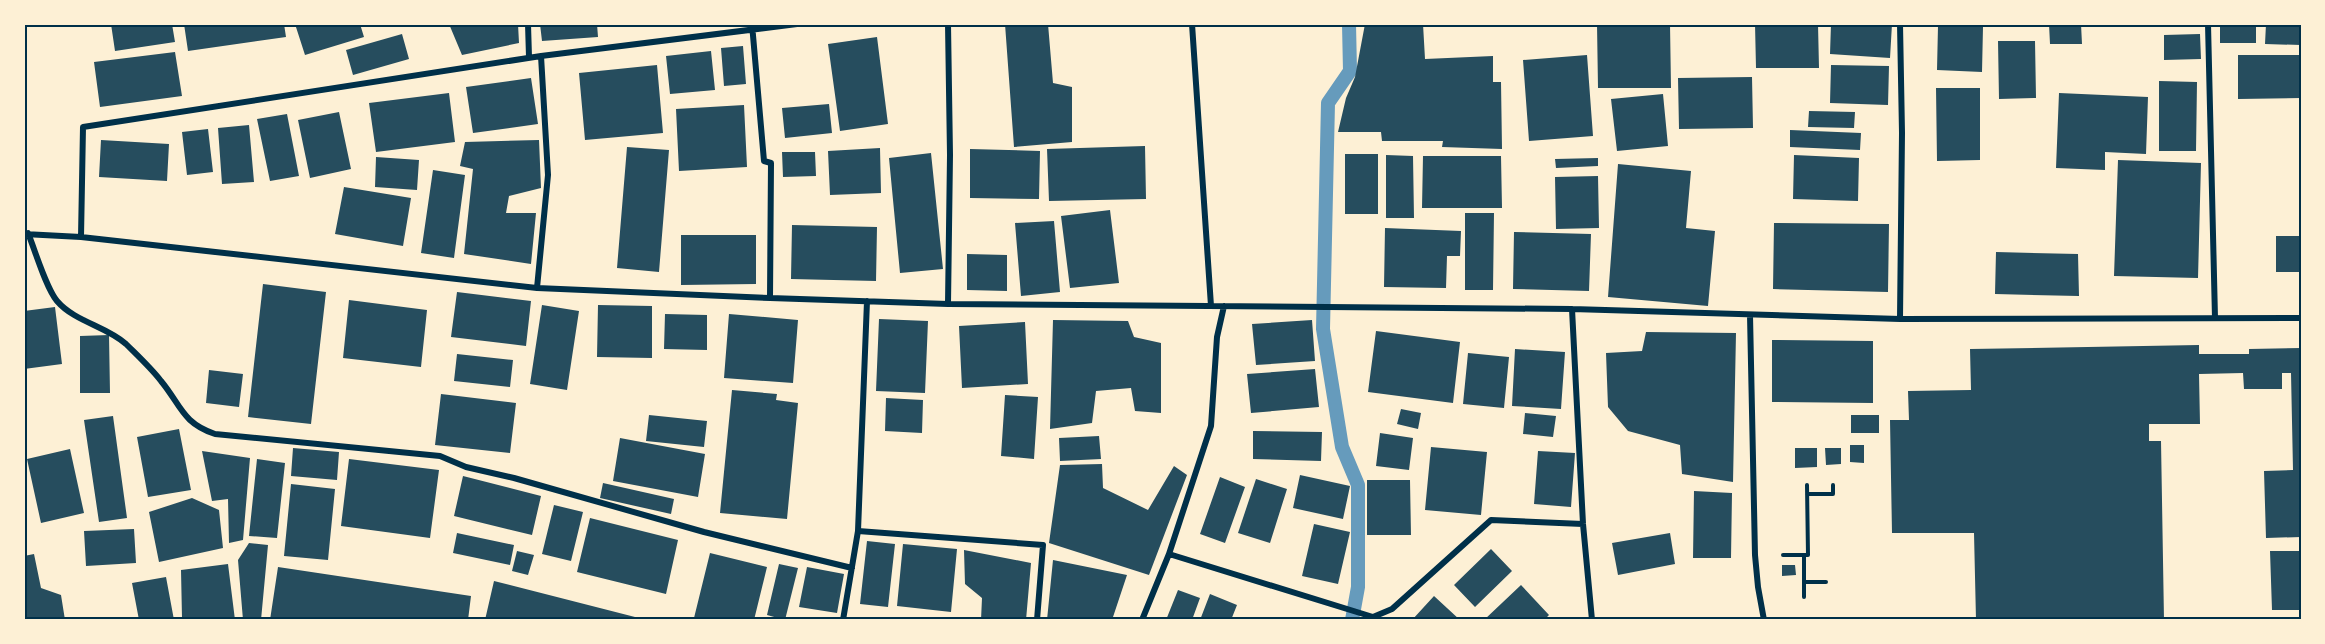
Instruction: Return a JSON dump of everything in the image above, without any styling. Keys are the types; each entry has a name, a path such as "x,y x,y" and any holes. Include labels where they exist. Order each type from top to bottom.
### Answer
{"street":[{"path":"528,24 529,57"},
{"path":"81,237 82,127 529,57 752,26 797,24"},
{"path":"948,24 950,154 948,304"},
{"path":"1192,24 1211,306"},
{"path":"1900,24 1902,133 1900,319"},
{"path":"2208,24 2215,318"},
{"path":"752,26 764,161 771,163 770,298"},
{"path":"537,288 548,175 541,56"},
{"path":"852,568 704,532 514,478 466,467 440,456 215,434 199,429 186,416 162,382 125,344 110,333 79,318 55,298 26,234 81,237 537,288 867,302 1572,309 1900,319 2301,318"},
{"path":"843,620 858,531 867,302"},
{"path":"1142,620 1169,554 1211,426 1217,337 1224,306"},
{"path":"1572,309 1583,524 1592,620"},
{"path":"1750,315 1755,555 1764,620"},
{"path":"1169,554 1373,617 1392,609 1491,520 1583,524"},
{"path":"858,531 1043,545 1037,620"}],"path":[{"path":"1782,555 1808,555 1806,485"},
{"path":"1807,495 1833,494 1833,485"},
{"path":"1804,555 1804,597"},
{"path":"1804,582 1826,582"}],"building":[{"path":"111,24 172,24 175,42 115,51"},
{"path":"184,24 284,24 286,37 188,51"},
{"path":"295,24 360,24 364,37 305,55"},
{"path":"449,24 518,24 519,43 462,55"},
{"path":"540,24 597,24 598,37 542,41"},
{"path":"1005,24 1048,24 1053,83 1072,87 1072,142 1014,147"},
{"path":"1365,24 1423,24 1425,59 1493,56 1493,82 1501,82 1502,149 1442,147 1443,141 1382,141 1381,132 1338,132 1346,98 1355,77"},
{"path":"1597,24 1670,24 1671,88 1598,88"},
{"path":"1755,24 1818,24 1819,68 1756,68"},
{"path":"1831,24 1892,24 1890,58 1830,54"},
{"path":"2049,24 2081,24 2082,44 2050,44"},
{"path":"2220,24 2256,24 2256,43 2220,43"},
{"path":"2266,24 2301,24 2301,45 2265,44"},
{"path":"1938,26 1983,27 1982,72 1937,70"},
{"path":"402,34 409,59 353,75 346,50"},
{"path":"2200,34 2201,59 2164,60 2164,35"},
{"path":"877,37 888,124 840,131 828,44"},
{"path":"1998,41 2035,41 2036,98 1999,99"},
{"path":"743,46 746,84 724,86 721,48"},
{"path":"711,51 715,90 670,94 666,56"},
{"path":"175,52 182,96 100,107 94,62"},
{"path":"1587,55 1593,136 1529,141 1523,60"},
{"path":"2238,55 2301,55 2301,98 2238,99"},
{"path":"657,65 663,133 585,140 579,73"},
{"path":"1831,65 1889,66 1888,105 1830,103"},
{"path":"1752,77 1753,128 1679,129 1678,78"},
{"path":"531,78 538,124 473,133 466,87"},
{"path":"2159,81 2197,82 2196,151 2159,151"},
{"path":"1936,88 1980,88 1980,160 1937,161"},
{"path":"449,93 455,142 376,152 369,103"},
{"path":"2059,93 2148,97 2146,154 2105,152 2105,170 2056,168"},
{"path":"1663,94 1668,146 1617,151 1611,99"},
{"path":"829,104 832,133 785,138 782,108"},
{"path":"744,105 747,167 679,171 676,109"},
{"path":"1809,111 1855,112 1854,128 1808,127"},
{"path":"339,112 351,169 310,178 298,120"},
{"path":"287,114 299,176 270,181 257,119"},
{"path":"249,125 254,182 222,184 218,128"},
{"path":"208,129 213,172 187,175 182,132"},
{"path":"1790,130 1861,133 1860,150 1790,147"},
{"path":"101,140 169,144 167,181 99,177"},
{"path":"539,140 541,188 509,196 506,213 536,213 531,264 464,254 473,169 460,166 465,142"},
{"path":"1145,146 1146,199 1049,201 1047,149"},
{"path":"627,147 669,150 659,272 617,268"},
{"path":"880,148 881,193 830,195 828,151"},
{"path":"970,149 1040,151 1039,199 970,198"},
{"path":"782,152 815,152 816,176 783,177"},
{"path":"931,153 943,269 900,273 889,158"},
{"path":"1345,154 1378,154 1378,214 1345,214"},
{"path":"1386,155 1413,156 1414,218 1386,218"},
{"path":"1794,155 1859,158 1858,201 1793,199"},
{"path":"1423,156 1501,156 1502,208 1422,208"},
{"path":"376,157 419,160 417,190 375,187"},
{"path":"1598,158 1598,166 1556,168 1555,159"},
{"path":"2118,160 2201,163 2198,278 2114,276"},
{"path":"1618,164 1691,171 1686,228 1715,231 1708,306 1608,297"},
{"path":"433,170 465,175 454,258 421,253"},
{"path":"1598,176 1599,228 1556,229 1555,177"},
{"path":"344,187 411,198 403,246 335,234"},
{"path":"1110,210 1119,283 1070,288 1061,216"},
{"path":"1465,213 1494,213 1493,290 1465,290"},
{"path":"1054,221 1060,292 1021,296 1015,223"},
{"path":"1774,223 1889,224 1888,292 1773,289"},
{"path":"792,225 877,227 876,281 791,279"},
{"path":"1385,228 1461,231 1460,256 1447,256 1446,288 1384,287"},
{"path":"1514,232 1591,234 1589,291 1513,289"},
{"path":"681,235 756,235 756,284 681,285"},
{"path":"2276,236 2301,236 2301,272 2276,272"},
{"path":"1996,252 2078,254 2079,296 1995,294"},
{"path":"967,254 1007,255 1007,291 967,290"},
{"path":"263,284 326,292 311,424 248,417"},
{"path":"457,292 531,301 526,346 451,337"},
{"path":"349,300 427,310 421,367 343,358"},
{"path":"542,305 579,311 567,390 530,384"},
{"path":"598,305 652,306 652,358 597,357"},
{"path":"55,307 62,364 24,369 24,311"},
{"path":"665,314 707,315 707,350 664,349"},
{"path":"729,314 798,320 793,383 724,378"},
{"path":"879,319 928,321 925,393 876,391"},
{"path":"1053,320 1128,321 1134,337 1161,343 1161,413 1135,411 1131,388 1096,391 1092,423 1050,429"},
{"path":"1312,320 1315,361 1256,365 1252,324"},
{"path":"1025,322 1028,384 962,388 959,326"},
{"path":"1376,331 1460,342 1453,403 1368,392"},
{"path":"1646,332 1736,333 1733,482 1682,474 1680,445 1628,431 1608,407 1606,353 1642,351"},
{"path":"109,335 110,393 80,393 80,336"},
{"path":"1772,340 1873,341 1873,403 1772,402"},
{"path":"2199,345 2199,354 2249,354 2249,349 2301,348 2301,537 2266,538 2264,471 2293,470 2291,373 2282,373 2282,389 2244,389 2243,373 2199,374 2200,424 2149,424 2149,441 2161,441 2164,620 1976,620 1974,533 1892,533 1890,420 1909,420 1908,391 1971,390 1970,349"},
{"path":"1515,349 1565,352 1561,409 1512,406"},
{"path":"1468,353 1509,357 1504,408 1463,404"},
{"path":"457,354 513,360 510,387 454,381"},
{"path":"1315,369 1319,407 1251,413 1247,374"},
{"path":"209,370 243,374 239,407 206,403"},
{"path":"732,390 777,394 776,400 798,403 787,519 720,513"},
{"path":"441,394 516,403 510,453 435,445"},
{"path":"1005,395 1038,397 1034,459 1001,456"},
{"path":"886,398 923,400 922,433 885,431"},
{"path":"1401,409 1421,413 1418,429 1397,424"},
{"path":"1525,413 1556,416 1553,437 1523,434"},
{"path":"649,415 707,421 704,447 646,441"},
{"path":"1851,415 1879,415 1879,433 1851,433"},
{"path":"113,416 127,518 99,522 84,420"},
{"path":"179,429 191,490 148,497 137,437"},
{"path":"1253,431 1322,432 1321,461 1253,459"},
{"path":"1380,433 1413,438 1409,470 1376,466"},
{"path":"1099,436 1101,459 1060,461 1059,438"},
{"path":"620,438 705,454 698,497 613,481"},
{"path":"1850,445 1864,445 1864,463 1850,462"},
{"path":"1431,447 1487,452 1481,515 1425,510"},
{"path":"293,448 339,452 337,480 291,476"},
{"path":"1795,448 1817,448 1817,467 1795,468"},
{"path":"1825,448 1841,448 1841,464 1826,465"},
{"path":"70,449 84,513 41,523 27,459"},
{"path":"202,451 250,458 243,540 229,543 228,499 212,501"},
{"path":"1538,451 1575,453 1571,507 1534,504"},
{"path":"257,459 285,463 277,538 249,536"},
{"path":"349,459 439,470 430,538 341,526"},
{"path":"1102,464 1103,488 1148,510 1174,466 1187,475 1149,575 1049,543 1060,465"},
{"path":"1300,475 1350,486 1343,519 1293,508"},
{"path":"463,476 541,496 532,535 454,516"},
{"path":"1220,477 1245,487 1225,543 1200,534"},
{"path":"1256,479 1287,489 1270,543 1238,533"},
{"path":"1367,480 1410,480 1411,535 1367,535"},
{"path":"603,483 674,499 671,514 600,498"},
{"path":"291,484 335,489 328,560 284,556"},
{"path":"1694,491 1732,493 1731,558 1693,558"},
{"path":"192,498 219,510 223,548 159,562 149,512"},
{"path":"554,505 583,512 571,561 542,554"},
{"path":"590,518 678,540 666,594 577,572"},
{"path":"1314,524 1350,532 1338,584 1302,576"},
{"path":"134,529 136,563 86,566 84,531"},
{"path":"457,533 514,545 510,565 453,553"},
{"path":"1670,533 1675,564 1618,575 1612,543"},
{"path":"867,541 895,544 888,607 860,604"},
{"path":"249,543 268,545 261,620 243,620 238,560"},
{"path":"903,544 957,549 951,612 897,606"},
{"path":"1491,549 1512,571 1475,607 1454,585"},
{"path":"964,550 1031,563 1026,620 981,620 982,598 965,584"},
{"path":"517,551 534,555 528,575 512,571"},
{"path":"2270,551 2301,551 2301,610 2272,610"},
{"path":"710,553 767,567 754,620 694,618"},
{"path":"34,554 41,588 61,595 65,620 24,620 24,556"},
{"path":"1053,560 1127,575 1112,620 1047,620"},
{"path":"228,564 235,620 182,618 181,570"},
{"path":"779,564 798,568 785,620 767,615"},
{"path":"1782,565 1795,565 1796,575 1782,576"},
{"path":"278,567 471,596 468,620 270,620"},
{"path":"807,567 844,574 837,613 799,607"},
{"path":"166,577 174,620 139,620 132,583"},
{"path":"494,581 635,617 635,620 485,620"},
{"path":"1521,585 1549,615 1544,620 1484,620"},
{"path":"1178,590 1200,598 1192,620 1166,620"},
{"path":"1210,594 1237,605 1231,620 1200,620"},
{"path":"1434,596 1460,620 1412,620"}],"waterway":[{"path":"1349,24 1350,71 1328,103 1323,329 1342,447 1358,485 1358,587 1352,620"}]}
